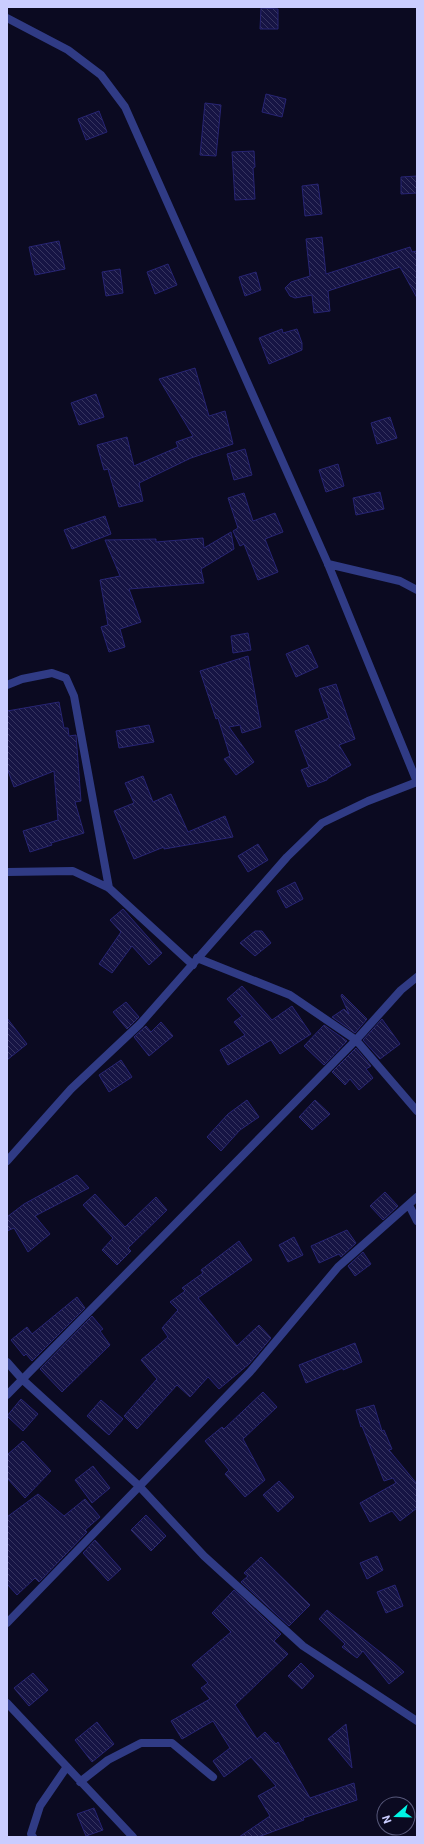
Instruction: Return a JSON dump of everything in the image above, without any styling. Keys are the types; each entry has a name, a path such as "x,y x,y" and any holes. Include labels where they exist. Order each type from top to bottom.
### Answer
{"street":[{"path":"7,18 68,50 101,75 125,106 328,564 417,782 368,801 322,823 287,857 140,1024 71,1089 7,1161"},
{"path":"328,564 400,581 417,590"},
{"path":"7,685 22,679 52,673 66,678 74,696 109,888"},
{"path":"7,872 73,872 109,888 195,962 290,995 356,1040 417,1111"},
{"path":"7,1395 356,1040 401,990 417,977"},
{"path":"7,1623 250,1372 338,1267 417,1198"},
{"path":"409,1205 417,1221"},
{"path":"7,1362 22,1379 139,1486 204,1556 303,1646 417,1721"},
{"path":"7,1703 66,1768 133,1837"},
{"path":"80,1782 108,1760 141,1743 172,1744 212,1776"},
{"path":"33,1837 31,1834 40,1806 66,1768"}],"building":[{"path":"261,8 278,9 278,29 260,29"},
{"path":"266,94 286,99 282,117 262,112"},
{"path":"205,103 221,105 216,156 200,155"},
{"path":"99,111 107,132 86,140 78,119"},
{"path":"254,151 255,167 253,168 255,199 235,200 232,152"},
{"path":"417,176 417,193 401,194 401,177"},
{"path":"318,184 322,214 305,216 302,186"},
{"path":"322,237 326,274 410,247 412,252 417,251 417,298 400,267 328,291 330,311 314,313 312,295 295,298 290,296 285,288 291,282 310,276 306,239"},
{"path":"59,241 65,269 35,275 29,247"},
{"path":"168,264 177,285 155,294 147,272"},
{"path":"120,269 123,293 106,296 102,272"},
{"path":"256,272 261,290 245,296 239,277"},
{"path":"282,329 283,333 297,329 302,343 302,350 269,364 259,338"},
{"path":"195,368 209,416 225,411 233,444 191,458 139,483 143,501 119,507 108,469 104,470 97,445 127,437 134,466 178,447 176,442 193,436 159,379"},
{"path":"96,394 104,417 79,425 71,403"},
{"path":"390,417 397,438 377,444 371,423"},
{"path":"245,449 252,475 234,480 227,454"},
{"path":"338,464 344,486 326,492 319,470"},
{"path":"380,492 384,509 356,515 353,498"},
{"path":"244,493 253,521 275,513 283,532 265,539 278,572 258,580 244,544 240,546 233,531 238,528 228,498"},
{"path":"105,516 111,534 72,549 64,530"},
{"path":"231,532 234,549 201,569 204,583 129,589 141,622 120,629 125,647 109,652 101,627 108,625 100,580 120,576 105,540 156,539 156,542 203,538 204,548"},
{"path":"248,633 251,650 233,653 231,636"},
{"path":"308,645 318,667 296,677 286,654"},
{"path":"248,656 261,727 242,733 240,725 229,727 254,762 236,775 224,759 230,756 218,718 216,719 200,671"},
{"path":"336,684 355,739 339,745 351,765 327,780 308,787 301,770 309,767 295,731 329,718 319,689"},
{"path":"59,702 64,728 68,728 69,736 76,735 81,801 75,802 84,833 51,843 52,845 30,852 23,831 58,820 54,771 14,787 7,768 7,711"},
{"path":"149,725 154,742 119,748 116,731"},
{"path":"143,776 153,802 171,794 188,832 225,816 233,837 164,849 164,847 134,859 114,811 134,803 125,783"},
{"path":"258,844 268,860 248,872 238,856"},
{"path":"295,882 303,899 286,908 277,891"},
{"path":"123,909 162,953 149,965 132,946 112,973 99,964 121,932 110,920"},
{"path":"255,931 262,931 271,943 255,956 240,943"},
{"path":"242,986 272,1020 292,1006 311,1034 280,1054 271,1040 228,1065 220,1050 245,1035 234,1022 242,1016 227,999"},
{"path":"342,994 367,1019 355,1033 332,1017 344,1009 349,1014 341,996"},
{"path":"126,1002 139,1017 127,1029 113,1012"},
{"path":"7,1018 27,1044 7,1060"},
{"path":"382,1019 400,1044 380,1059 363,1040"},
{"path":"161,1022 173,1036 149,1056 134,1037 146,1026 151,1032"},
{"path":"324,1025 347,1041 324,1065 304,1046"},
{"path":"356,1048 371,1066 366,1069 373,1078 359,1090 350,1079 345,1085 332,1072"},
{"path":"121,1060 132,1077 109,1092 99,1075"},
{"path":"247,1100 259,1117 240,1130 221,1151 207,1137 228,1114"},
{"path":"315,1100 330,1114 312,1130 299,1117"},
{"path":"77,1175 89,1188 35,1216 50,1234 28,1252 14,1228 7,1231 7,1217 24,1204"},
{"path":"385,1192 398,1206 383,1220 370,1206"},
{"path":"95,1194 125,1227 156,1197 167,1210 128,1248 131,1251 117,1265 102,1250 113,1238 83,1205"},
{"path":"347,1230 356,1243 341,1257 339,1254 319,1263 311,1246"},
{"path":"294,1237 303,1255 288,1262 279,1245"},
{"path":"239,1241 252,1260 198,1298 237,1346 259,1325 271,1338 249,1364 219,1389 208,1377 190,1397 177,1385 137,1429 124,1416 157,1379 141,1360 168,1337 162,1328 178,1310 170,1302 185,1291 182,1288 203,1273 201,1270"},
{"path":"363,1252 371,1264 355,1276 348,1266"},
{"path":"77,1297 85,1308 32,1361 26,1354 24,1356 11,1340 27,1327 32,1334"},
{"path":"92,1316 103,1329 100,1331 110,1345 62,1392 40,1369"},
{"path":"355,1343 362,1362 306,1383 299,1365"},
{"path":"263,1392 277,1407 243,1439 265,1480 245,1497 225,1474 229,1470 205,1441 222,1427 224,1429"},
{"path":"21,1399 38,1414 23,1431 7,1416"},
{"path":"101,1400 123,1419 109,1435 87,1416"},
{"path":"374,1405 382,1431 384,1430 392,1449 389,1450 417,1484 417,1508 400,1521 392,1511 370,1522 360,1503 396,1483 393,1478 384,1481 362,1426 361,1427 356,1410"},
{"path":"23,1441 51,1471 25,1498 7,1478 7,1455"},
{"path":"93,1466 110,1488 92,1503 75,1480"},
{"path":"279,1481 294,1497 278,1512 263,1495"},
{"path":"38,1494 64,1516 85,1499 100,1517 85,1530 87,1532 39,1582 35,1578 17,1595 7,1584 7,1517"},
{"path":"146,1515 166,1536 151,1551 131,1530"},
{"path":"95,1540 121,1569 108,1581 83,1553"},
{"path":"377,1556 383,1570 367,1579 360,1563"},
{"path":"261,1557 310,1605 289,1626 241,1582 248,1576 244,1573"},
{"path":"395,1585 403,1606 386,1613 377,1592"},
{"path":"234,1590 281,1634 274,1641 288,1654 235,1705 257,1739 265,1732 276,1744 278,1742 310,1798 354,1783 357,1800 303,1818 304,1820 258,1837 239,1837 270,1816 258,1796 276,1786 251,1757 224,1777 213,1761 230,1748 213,1721 182,1739 171,1721 210,1699 201,1688 208,1683 192,1665 231,1632 212,1613"},
{"path":"327,1610 404,1672 389,1684 363,1651 357,1658 342,1647 345,1644 319,1619"},
{"path":"301,1663 314,1676 302,1689 288,1676"},
{"path":"33,1673 48,1690 29,1706 14,1688"},
{"path":"97,1722 114,1744 92,1762 75,1740"},
{"path":"346,1724 352,1768 328,1739"},
{"path":"94,1808 103,1830 86,1836 77,1814"}]}
